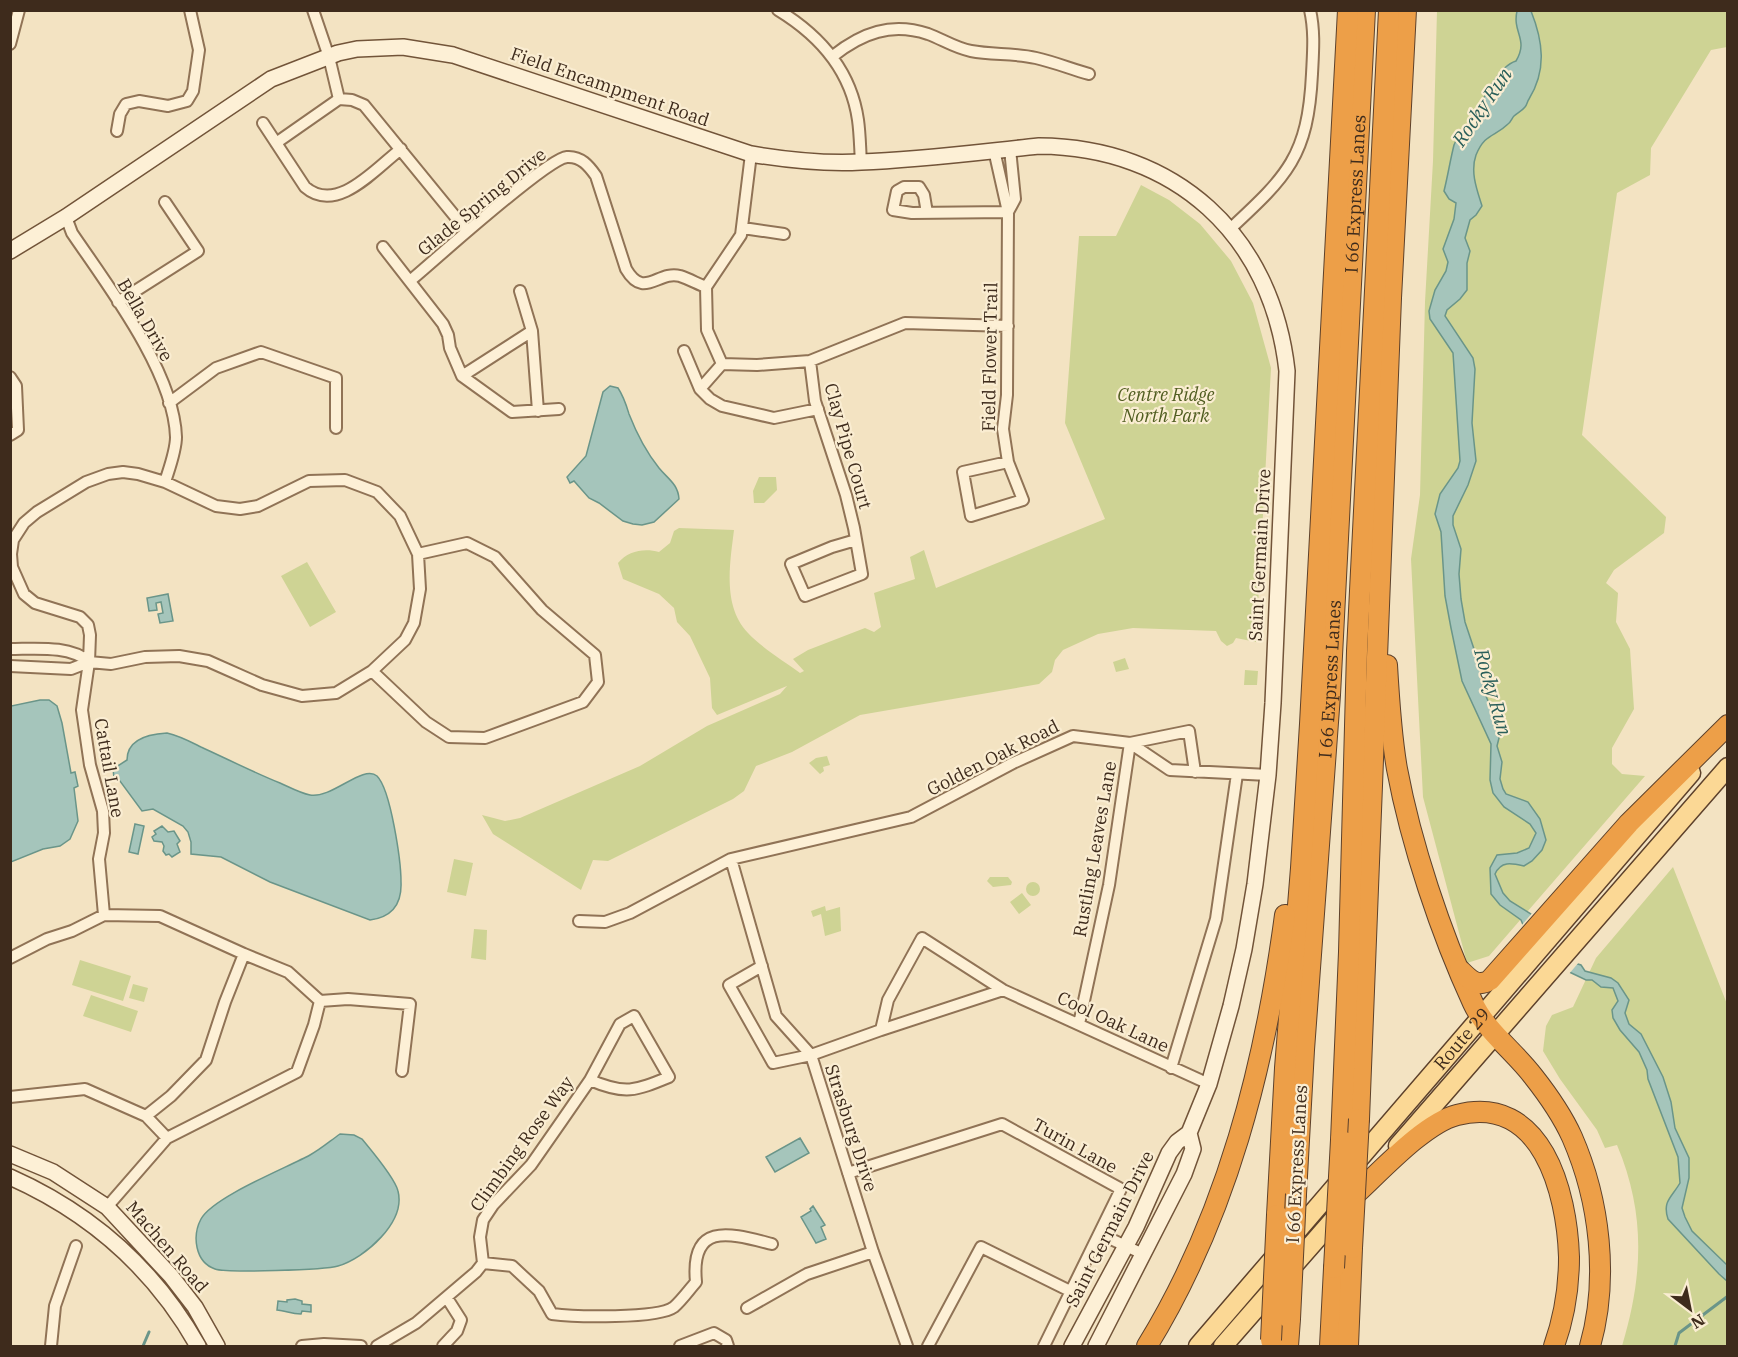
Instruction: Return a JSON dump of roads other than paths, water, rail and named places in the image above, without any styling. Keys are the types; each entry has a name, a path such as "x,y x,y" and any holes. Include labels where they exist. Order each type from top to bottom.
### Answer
{"highway":[{"path":"1276,1344 1277,1215 1285,1068 1301,868 1348,10"},
{"name":"I 66 Express Lanes","path":"1276,1344 1290,1319 1301,1084 1330,683 1365,10"},
{"name":"I 66 Express Lanes","path":"1330,1347 1349,952 1358,640 1389,10"},
{"path":"1347,1347 1359,1119 1382,524 1406,10"},
{"path":"1382,524 1389,698 1397,768 1414,840 1459,969 1481,1016 1531,1073 1547,1095 1572,1137 1582,1164 1591,1194 1600,1258 1599,1300 1590,1347"},
{"path":"1459,969 1473,982 1484,983 1522,956 1569,903 1629,823 1728,725"},
{"path":"1152,1342 1194,1255 1236,1153 1252,1097 1273,993 1286,903 1301,868"},
{"path":"1357,1193 1427,1130 1445,1119 1466,1113 1485,1112 1510,1119 1521,1126 1532,1136 1546,1156 1557,1184 1565,1217 1569,1257 1568,1277 1565,1306 1554,1347"},
{"path":"1350,1296 1353,1347"}],"main road":[{"path":"1569,903 1728,731"},
{"name":"Route 29","path":"1223,1347 1728,767"},
{"name":"Route 29","path":"1198,1347 1481,1016 1522,956"}],"street":[{"path":"10,44 19,10"},
{"path":"117,131 120,114 126,104 139,101 168,106 187,102 193,91 199,50 190,10"},
{"path":"313,10 329,57 339,99"},
{"path":"778,10 795,21 833,56 842,71 854,98 861,162"},
{"path":"1229,230 1281,179 1300,145 1310,103 1314,35 1310,10"},
{"path":"833,56 851,42 870,34 886,30 905,30 929,35 969,50 1035,58 1089,74"},
{"name":"Field Encampment Road","path":"10,251 66,217 271,79 329,57 357,49 379,48 428,50 453,55 751,154 799,160 861,162 1064,146 1092,150 1131,161 1161,175 1188,192 1229,230"},
{"path":"276,142 339,99 352,100 364,105 467,231"},
{"path":"263,123 305,187 321,196 342,194 360,183 401,149"},
{"name":"Field Flower Trail","path":"1008,212 1015,199 1010,149"},
{"name":"Field Flower Trail","path":"994,150 1008,212 1008,326 1003,429 1008,462 1023,500 971,516 963,472 1008,462"},
{"path":"722,364 707,330 706,287 741,235 751,154"},
{"name":"Glade Spring Drive","path":"411,280 467,231 548,166 565,157 578,158 589,166 596,176 626,269 632,280 641,283 678,275 706,287"},
{"path":"118,302 198,251 165,202"},
{"path":"927,213 1008,212"},
{"name":"Bella Drive","path":"66,217 72,233 149,352 169,403 176,438 165,482"},
{"path":"742,228 784,234"},
{"name":"Saint Germain Drive","path":"1072,1347 1159,1179 1169,1153 1189,1133 1209,1084 1231,1006 1255,884 1268,775 1273,703 1287,371 1282,333 1270,297 1249,256 1229,230"},
{"name":"Glade Spring Drive","path":"383,246 443,324 462,376"},
{"path":"520,291 532,331 538,411"},
{"path":"722,364 757,365 810,361 905,323 1008,326"},
{"path":"532,331 462,376 512,412 559,409"},
{"path":"684,351 700,389 722,406 757,416 774,418 818,409"},
{"path":"169,403 216,368 261,352 336,378 336,428"},
{"name":"Clay Pipe Court","path":"810,361 818,409 846,495 856,540 862,574 805,596 791,564 856,540"},
{"path":"700,389 722,364"},
{"path":"10,377 16,386 14,402 18,430 10,435"},
{"name":"Cattail Lane","path":"104,915 99,859 104,833 103,811 90,765 82,710 89,662 88,625 80,617 35,603 24,594 12,567 10,555 13,540 24,523 37,512 86,482 108,474 123,472 165,482"},
{"path":"10,666 71,669 89,662 111,664 145,657 179,656 208,661 262,685 302,696 336,693 372,671 405,640 414,622 420,589 418,554 400,516 377,492 345,480 309,481 258,506 240,509 216,506 165,482"},
{"path":"372,671 426,722 449,737 459,738 485,738 583,702 598,682 595,655 542,610 495,557 467,543 418,554"},
{"path":"10,649 46,649 80,654 89,662"},
{"name":"Rustling Leaves Lane","path":"1078,1024 1109,885 1130,743 1189,731 1195,772"},
{"name":"Golden Oak Road","path":"579,921 605,922 630,913 731,859 911,817 1013,763 1073,736 1130,743 1170,770 1268,775"},
{"path":"1171,1068 1216,919 1237,774"},
{"name":"Strasburg Drive","path":"731,859 776,1016 810,1055 873,1252 907,1347"},
{"path":"10,958 47,939 72,931 104,915 160,916 288,972 320,1001 348,999 410,1004 402,1071"},
{"name":"Cool Oak Lane","path":"881,1030 888,1000 922,938 1004,990 1209,1084"},
{"path":"146,1116 171,1096 206,1060 244,954"},
{"path":"762,966 729,985 773,1064 810,1055 1004,990"},
{"path":"107,1208 167,1138 297,1072 320,1001"},
{"name":"Climbing Rose Way","path":"483,1263 480,1237 483,1220 531,1165 590,1080 620,1024 634,1016 669,1077 646,1088 627,1090 609,1088 590,1080"},
{"path":"10,1097 85,1089 146,1116 167,1138"},
{"name":"Turin Lane","path":"848,1173 1002,1124 1121,1190 1044,1347"},
{"name":"Saint Germain Drive","path":"1096,1347 1184,1174 1193,1149 1189,1133"},
{"name":"Machen Road","path":"10,1154 53,1172 107,1208 171,1276 195,1307 217,1347"},
{"name":"Machen Road","path":"10,1177 72,1209 94,1225 158,1288 182,1317 198,1347"},
{"path":"376,1347 416,1323 447,1298 483,1263 512,1266 539,1291 552,1314 572,1317 659,1313 673,1307 696,1282 694,1267 696,1256 703,1244 716,1235 730,1234 772,1244"},
{"path":"1100,1234 1143,1254"},
{"path":"51,1347 56,1306 76,1246"},
{"path":"928,1347 981,1248 1072,1292"},
{"path":"747,1308 807,1274 873,1252"},
{"path":"443,1347 457,1330 461,1320 447,1298"},
{"path":"680,1347 714,1333 726,1340 728,1347"},
{"path":"302,1347 324,1344 361,1347"}],"water":[{"name":"Rocky Run","path":"1517,11 1531,11 1535,22 1541,55 1539,77 1526,106 1503,128 1487,139 1476,155 1474,174 1482,206 1470,220 1465,238 1470,251 1467,263 1467,290 1447,310 1445,316 1473,358 1475,369 1472,423 1476,461 1468,485 1453,516 1453,525 1461,549 1459,574 1465,622 1480,667 1485,694 1501,730 1497,746 1502,762 1500,779 1503,789 1506,794 1528,802 1540,819 1546,840 1542,850 1532,861 1524,866 1503,865 1495,874 1503,893 1510,901 1531,914 1537,927 1571,962 1581,965 1585,971 1611,978 1618,983 1629,1000 1625,1013 1629,1024 1641,1034 1663,1077 1671,1102 1675,1128 1689,1158 1689,1178 1682,1208 1685,1217 1692,1231 1727,1265 1727,1281 1668,1219 1667,1203 1680,1183 1678,1157 1639,1052 1613,1018 1612,1010 1618,1001 1613,988 1601,987 1592,980 1586,980 1561,968 1529,939 1521,920 1500,905 1491,894 1490,868 1497,855 1517,853 1529,848 1536,833 1530,824 1504,807 1493,793 1490,780 1491,744 1462,681 1451,628 1445,596 1441,532 1435,514 1440,494 1458,468 1460,461 1453,353 1430,319 1429,311 1435,290 1446,271 1448,262 1443,249 1454,219 1456,203 1449,199 1444,191 1454,145 1474,126 1478,110 1497,76 1516,61 1520,53 1521,41 1516,19"},
{"path":"610,386 618,388 642,442 659,468 675,486 678,494 679,499 654,522 642,525 623,521 589,498 574,481 570,483 567,477 586,456 603,392"},
{"path":"168,594 173,621 160,623 158,614 163,613 161,602 156,603 157,610 149,611 147,598"},
{"path":"49,700 57,706 71,773 75,772 78,786 74,788 78,821 70,839 60,846 43,849 11,862 11,706"},
{"path":"167,733 310,795 328,792 364,774 377,776 391,810 401,872 400,897 394,908 384,916 370,920 270,882 221,857 191,854 191,842 183,826 153,809 142,811 120,781 114,778 113,769 127,760 128,753 135,742 146,736"},
{"path":"135,824 144,826 138,854 129,852"},
{"path":"162,826 168,832 174,831 180,841 177,844 180,852 172,857 163,851 162,842 154,841 152,837 156,834 154,831"},
{"path":"340,1134 354,1135 362,1139 388,1172 398,1191 399,1203 396,1215 390,1226 371,1247 349,1262 315,1269 223,1270 208,1266 203,1261 199,1255 196,1240 198,1226 208,1210 234,1193 314,1153"},
{"path":"800,1138 809,1153 775,1172 766,1157"},
{"path":"813,1206 825,1225 821,1227 826,1239 816,1243 801,1217 811,1211"},
{"path":"287,1300 302,1301 302,1304 311,1305 311,1312 302,1311 298,1314 277,1310 278,1301 287,1302"}],"waterway":[{"path":"1675,1346 1679,1333 1728,1296"},
{"path":"143,1346 149,1332"}],"park label":[{"name":"Centre Ridge North Park","path":"1166,405"}]}
